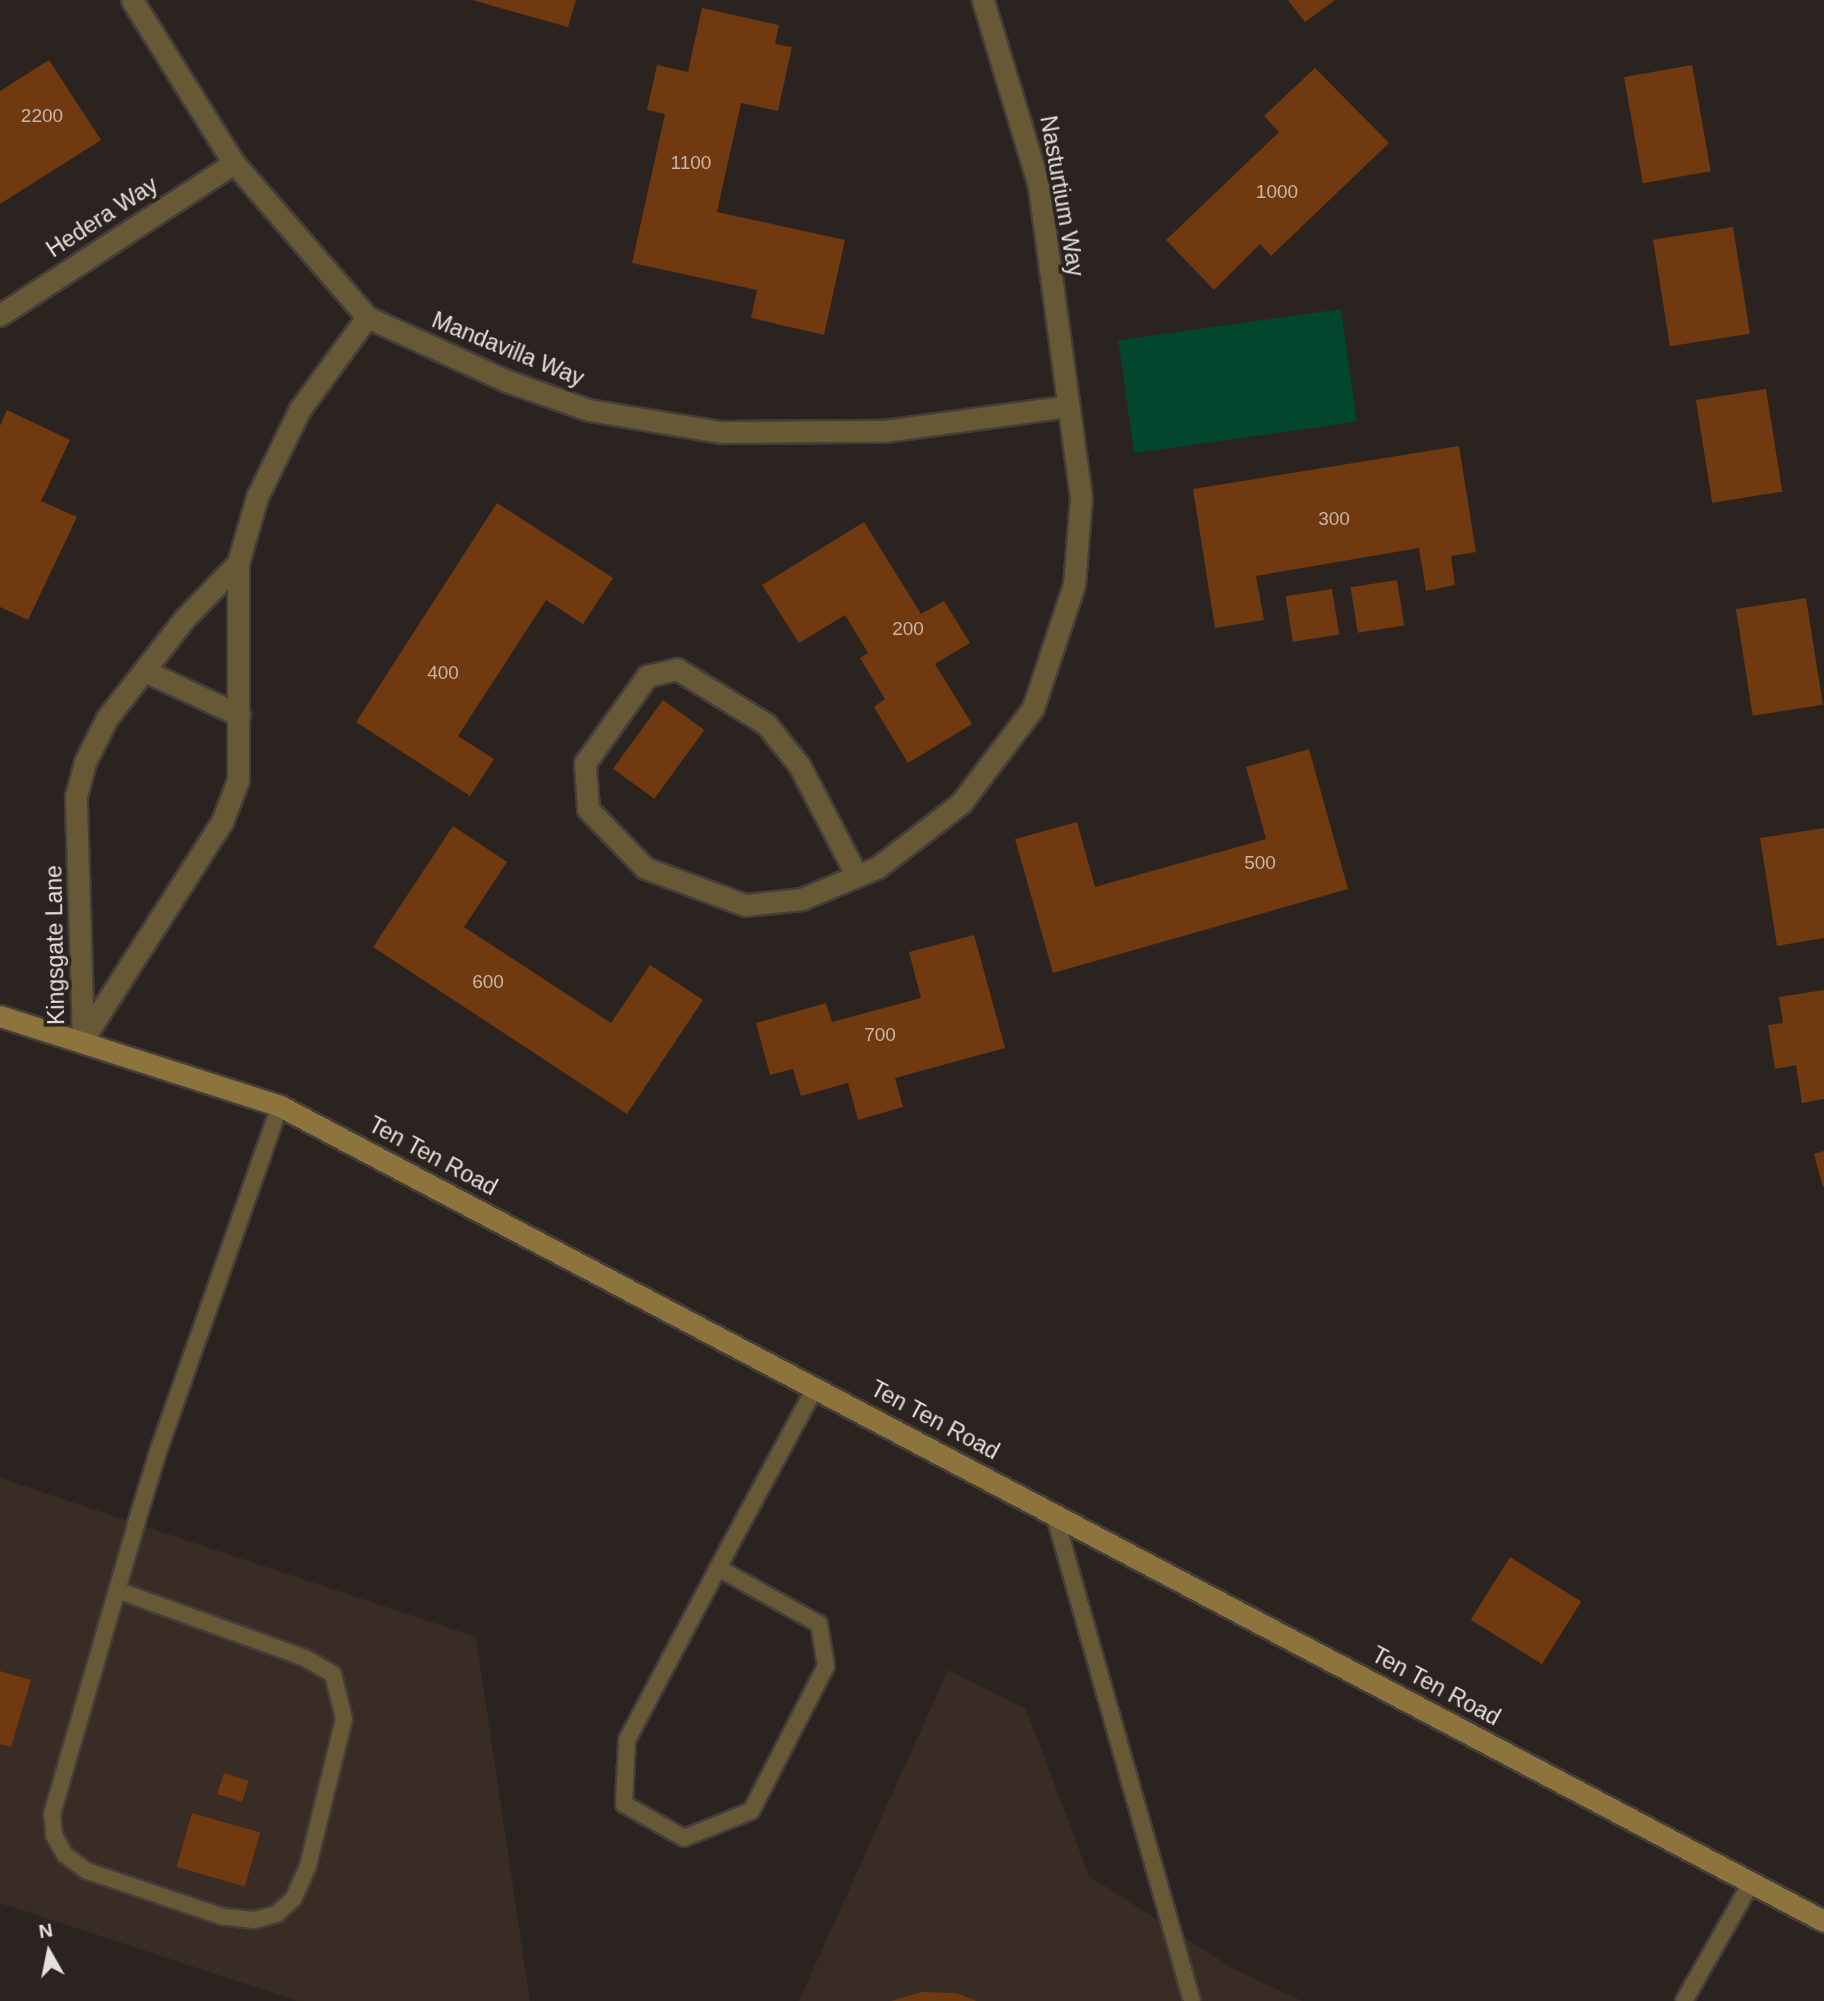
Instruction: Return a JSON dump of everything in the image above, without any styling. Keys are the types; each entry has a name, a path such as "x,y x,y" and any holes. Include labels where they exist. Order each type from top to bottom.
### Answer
{"main road":[{"name":"Ten Ten Road","path":"0,1016 83,1039 279,1106 816,1386 1824,1921"}],"street":[{"name":"Mandavilla Way","path":"132,0 234,163 367,317 507,381 655,425 802,435 1068,406"},
{"name":"Nasturtium Way","path":"857,876 806,777 766,724 677,669 647,676 585,762 588,809 645,868 744,905 802,899 857,876 961,803 1032,708 1074,585 1080,542 1068,406 1039,186 983,0"},
{"name":"Hedera Way","path":"0,315 234,163"},
{"name":"Kingsgate Lane","path":"83,1039 222,822 238,780 238,563 257,497 300,409 367,317"},
{"name":"Kingsgate Lane","path":"83,1039 76,796 107,718 184,619 238,563"},
{"path":"145,671 239,715"}],"lane":[{"path":"117,1590 305,1658 333,1674 344,1719 309,1866 294,1898 277,1914 254,1920 224,1917 87,1871 54,1835 52,1814 117,1590 194,1341 279,1106"},
{"path":"718,1568 819,1625 826,1666 751,1811 684,1838 624,1804 627,1740 718,1568 816,1386"},
{"path":"1054,1513 1192,2001"},
{"path":"1684,2001 1751,1883"}],"shaded area":[{"path":"0,1478 476,1637 530,2001 297,2001 0,1903"},
{"path":"948,1670 1026,1709 1089,1876 1234,1969 1302,2001 799,2001"}],"green space":[{"path":"1341,309 1357,422 1134,453 1118,340"}],"building":[{"path":"472,0 576,0 568,27"},
{"path":"1288,0 1335,0 1305,22"},
{"path":"702,8 779,25 775,44 792,47 778,111 741,103 717,212 845,240 824,335 751,318 757,290 632,263 665,114 647,110 657,65 688,72"},
{"path":"49,60 101,140 0,204 0,91"},
{"path":"1692,65 1711,171 1643,183 1624,77"},
{"path":"1315,68 1389,143 1271,256 1260,244 1214,290 1166,240 1279,132 1264,116"},
{"path":"1733,227 1750,334 1670,346 1653,240"},
{"path":"1766,389 1782,492 1712,503 1696,400"},
{"path":"7,410 70,440 41,501 77,517 28,620 0,607 0,426"},
{"path":"1459,446 1476,552 1451,556 1455,585 1426,591 1419,548 1256,576 1264,620 1215,628 1193,489"},
{"path":"497,503 613,578 583,624 546,600 458,736 494,759 470,796 356,722"},
{"path":"864,522 921,614 944,601 970,643 935,664 972,724 908,763 874,707 885,699 860,658 868,653 845,615 799,643 762,585"},
{"path":"1397,580 1404,625 1358,633 1351,587"},
{"path":"1332,589 1339,634 1293,642 1286,596"},
{"path":"1806,598 1823,705 1753,716 1736,609"},
{"path":"663,700 704,730 654,799 613,769"},
{"path":"1309,749 1348,889 1053,973 1015,839 1077,822 1095,887 1266,839 1246,767"},
{"path":"453,826 507,862 464,927 611,1023 650,965 703,1000 627,1114 373,947"},
{"path":"1824,828 1824,938 1777,946 1760,838"},
{"path":"974,935 1005,1048 895,1078 903,1107 858,1120 848,1083 801,1096 793,1069 770,1075 756,1023 826,1003 832,1022 921,998 909,952"},
{"path":"1824,990 1824,1099 1802,1103 1796,1065 1775,1069 1768,1025 1783,1023 1779,997"},
{"path":"1824,1151 1824,1186 1823,1187 1814,1154"},
{"path":"1510,1557 1581,1602 1542,1664 1471,1620"},
{"path":"0,1671 31,1680 11,1747 0,1744"},
{"path":"224,1773 249,1781 242,1802 217,1794"},
{"path":"192,1813 260,1833 245,1886 177,1867"},
{"path":"922,1992 956,1993 977,2001 891,2001"}]}
